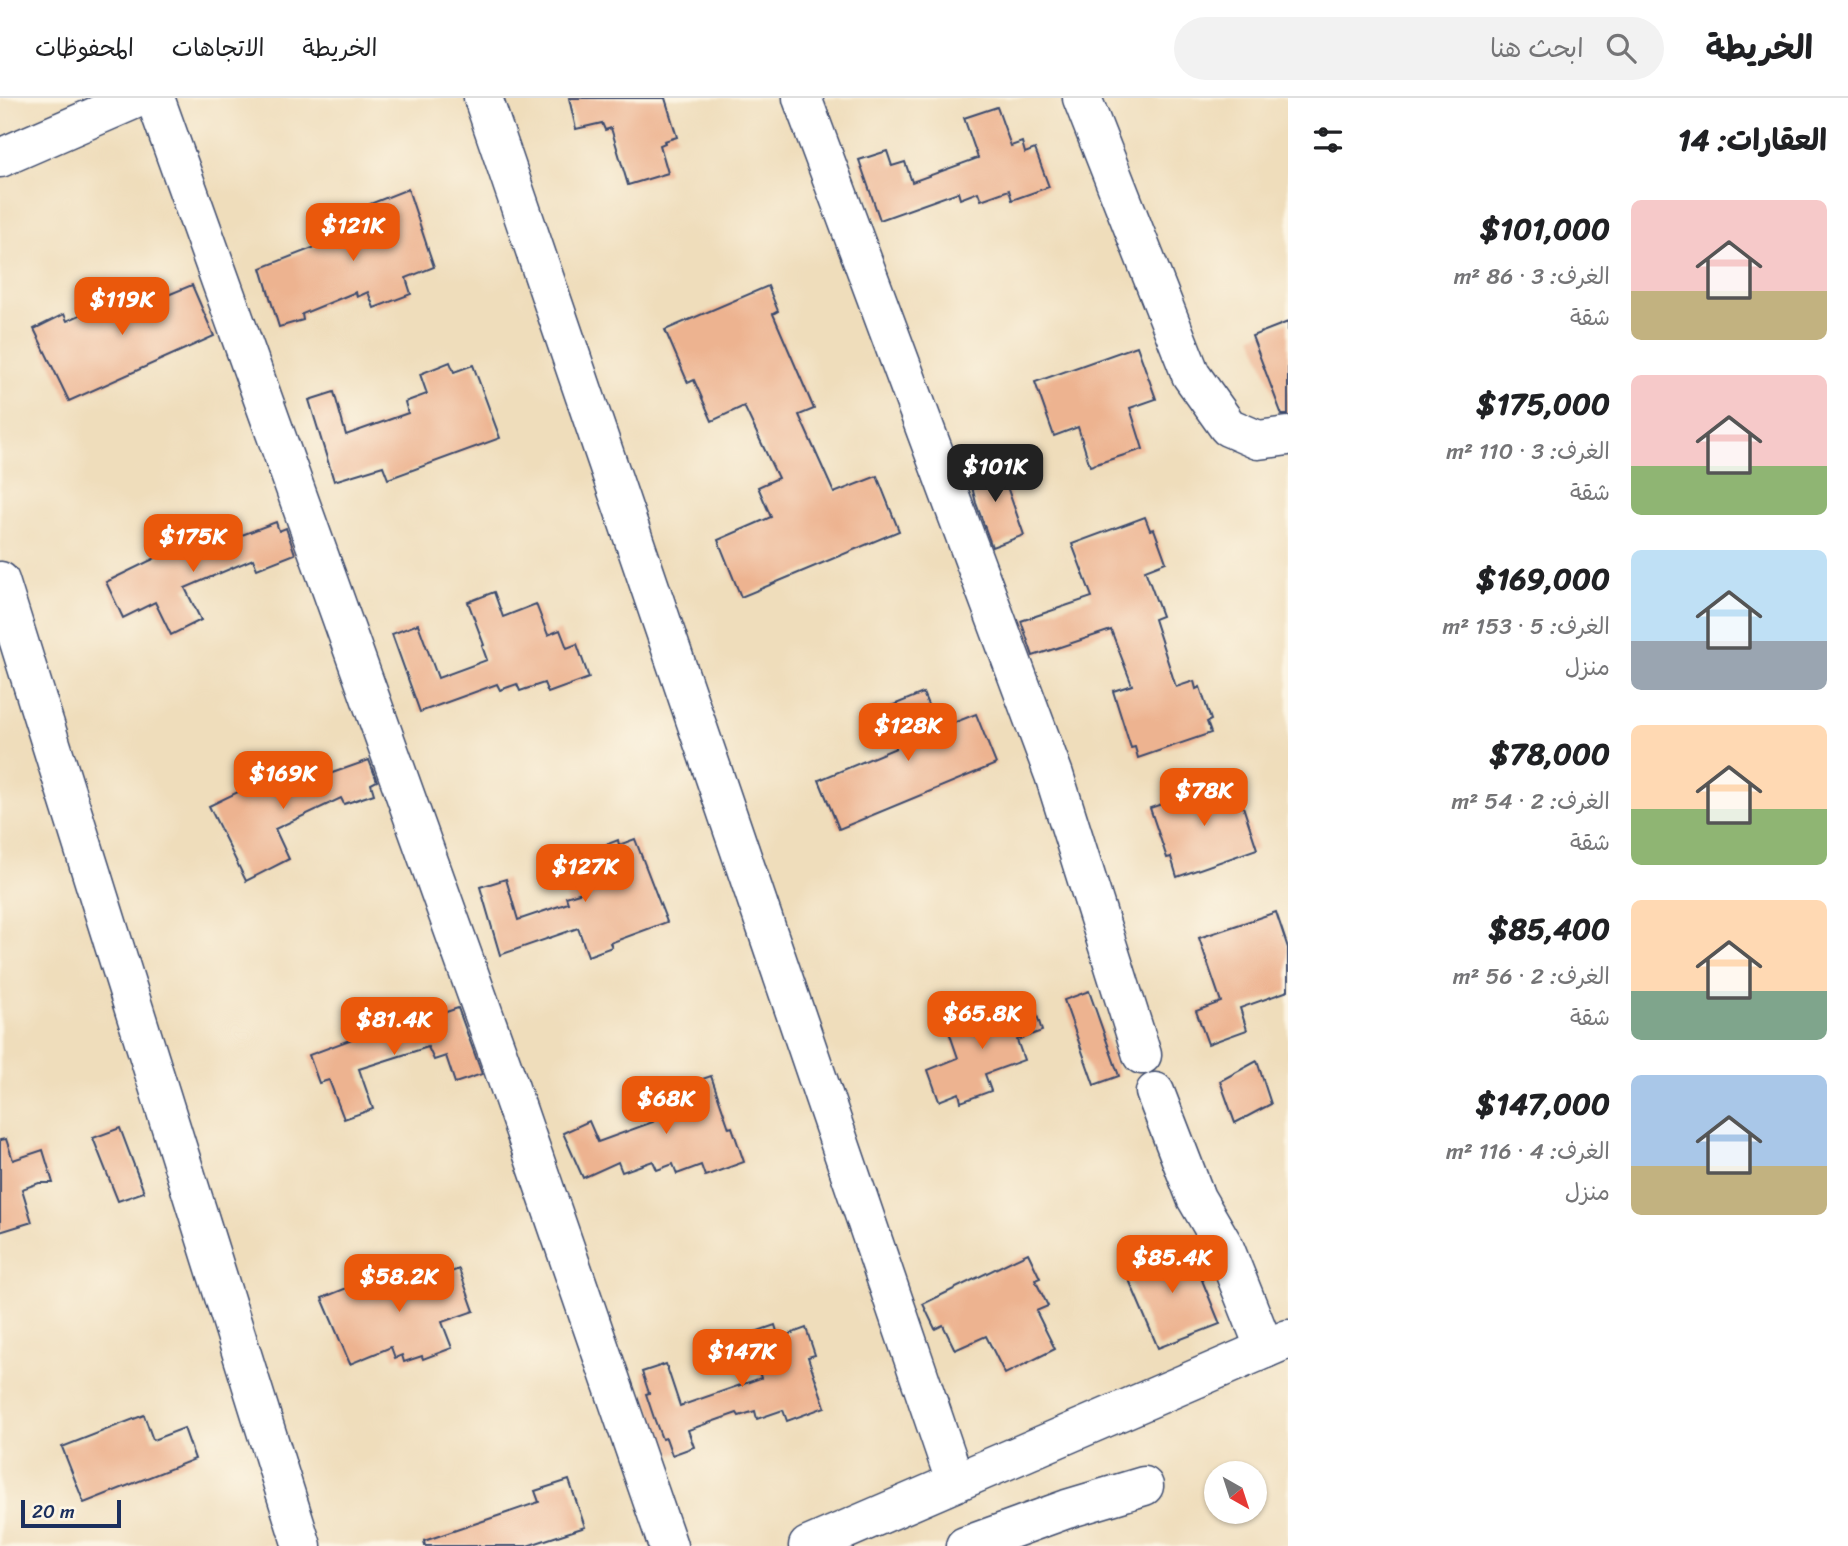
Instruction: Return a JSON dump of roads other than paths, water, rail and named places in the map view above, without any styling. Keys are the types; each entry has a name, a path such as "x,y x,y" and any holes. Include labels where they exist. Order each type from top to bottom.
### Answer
{"street":[{"path":"0,158 138,98"},
{"path":"155,98 503,1068 668,1546"},
{"path":"483,98 955,1481"},
{"path":"802,98 1054,775 1142,1055"},
{"path":"1082,98 1191,375 1228,428 1258,440 1288,436"},
{"path":"0,581 302,1546"},
{"path":"808,1546 1276,1344 1196,1198 1155,1092"},
{"path":"965,1546 1068,1509 1144,1486"}]}
